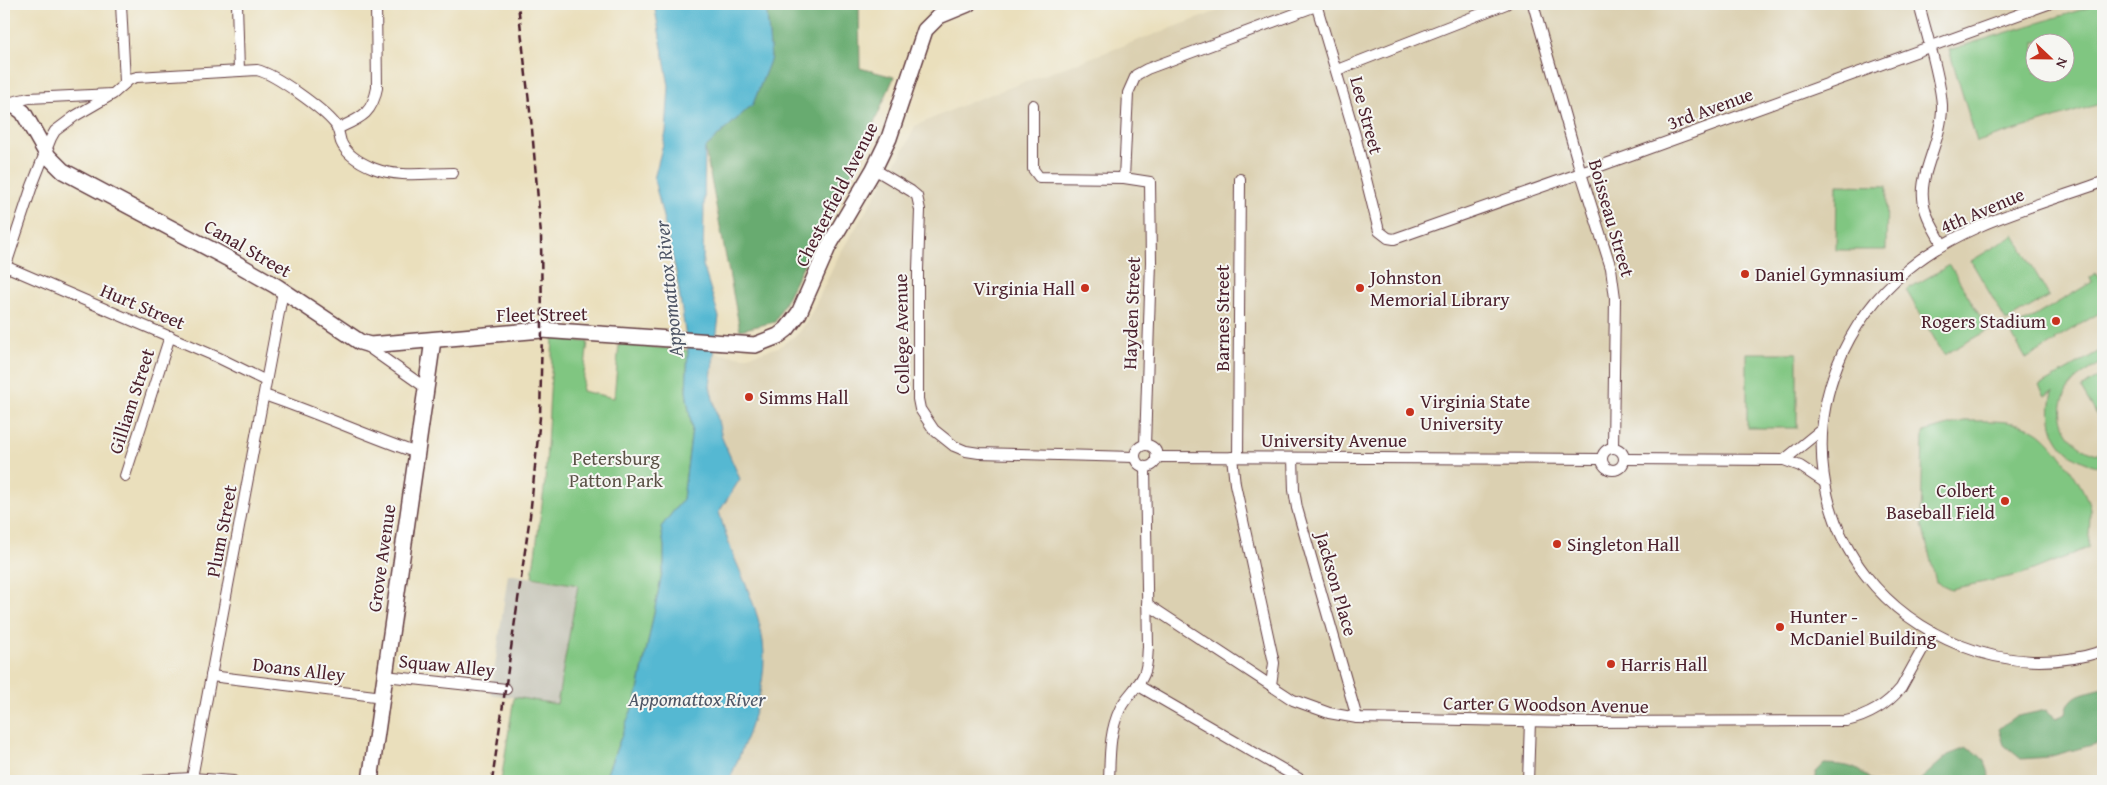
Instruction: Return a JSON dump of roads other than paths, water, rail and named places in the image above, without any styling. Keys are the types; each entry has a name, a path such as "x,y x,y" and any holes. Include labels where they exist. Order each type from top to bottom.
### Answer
{"main road":[{"name":"Chesterfield Avenue","path":"725,344 755,345 768,341 787,329 794,320 828,247 874,169 899,112 925,30 939,16 968,4"},
{"name":"Canal Street","path":"5,103 16,107 27,117 46,153 63,171 189,237 283,291 360,342"},
{"name":"Fleet Street","path":"360,342 370,345 542,330 725,344"},
{"name":"Grove Avenue","path":"370,781 433,340"}],"street":[{"path":"121,4 125,82"},
{"path":"237,4 239,71"},
{"path":"337,129 368,112 375,98 377,88 376,4"},
{"path":"1337,70 1506,4"},
{"name":"Boisseau Street","path":"1533,4 1581,173 1611,268 1615,298 1613,448"},
{"path":"1919,4 1940,90 1942,114 1938,137 1922,196 1930,220 1942,244"},
{"name":"3rd Avenue","path":"1383,235 1394,239 1930,48 2048,4"},
{"path":"1033,104 1033,169 1039,177 1124,178 1128,92 1136,75 1147,69 1316,5"},
{"name":"Lee Street","path":"1316,5 1337,70 1379,231 1383,235"},
{"path":"4,269 7,251 56,131 75,116 113,94 125,82 137,77 257,70 273,76 328,117 337,129 344,148 371,167 398,174 453,173"},
{"path":"5,103 29,98 113,94"},
{"name":"College Avenue","path":"874,169 917,196 920,210 918,398 920,409 934,430 954,446 979,453 1134,457"},
{"name":"Hayden Street","path":"1124,178 1150,182 1151,262 1145,445"},
{"name":"Barnes Street","path":"1240,179 1235,484 1274,663 1271,685"},
{"name":"4th Avenue","path":"2103,182 1978,226 1942,244 1913,264 1876,299 1856,327 1836,369 1821,430 1824,482 1832,512 1840,532 1859,567 1885,597 1901,611 1932,632 1969,649 2008,659 2060,660 2103,651"},
{"name":"Hurt Street","path":"4,269 170,336 266,381"},
{"name":"Plum Street","path":"192,778 283,291"},
{"name":"Gilliam Street","path":"125,476 170,336"},
{"name":"Canal Street","path":"360,342 426,388"},
{"path":"264,395 417,453"},
{"path":"1784,460 1821,430"},
{"path":"1145,445 1154,449 1156,457 1152,465 1145,467 1136,462 1134,457 1138,448 1145,445"},
{"path":"1602,459 1607,450 1613,448 1621,452 1624,459"},
{"name":"University Avenue","path":"1156,457 1602,459 1605,466 1615,470 1619,468 1624,459 1784,460 1800,466 1824,482"},
{"name":"Jackson Place","path":"1293,458 1294,490 1297,508 1356,718"},
{"path":"1109,781 1111,738 1114,724 1121,707 1144,676 1147,665 1145,467"},
{"name":"Carter G Woodson Avenue","path":"1147,604 1294,700 1311,708 1356,718 1530,722 1846,721 1874,712 1894,696 1901,688 1932,632"},
{"name":"Doans Alley","path":"212,676 383,696"},
{"name":"Squaw Alley","path":"385,676 506,688"},
{"path":"1137,685 1303,781"},
{"path":"1528,781 1530,722"},
{"path":"138,781 192,778 233,781"}],"water":[{"name":"Appomattox River","path":"654,4 766,4 771,58 753,104 705,148 703,265 719,317 710,386 722,438 740,479 719,512 730,547 758,619 763,642 764,659 763,677 755,713 729,781 604,781 637,696 664,564 661,527 683,499 692,429 686,391 688,351 676,272 654,179 666,132 669,86"}],"railway":[{"path":"492,781 530,516 540,417 542,330 541,235 532,129 518,4"}],"place":[{"name":"Daniel Gymnasium","path":"1745,274"},
{"name":"Virginia Hall","path":"1085,288"},
{"name":"Johnston Memorial Library","path":"1360,288"},
{"name":"Rogers Stadium","path":"2056,321"},
{"name":"Simms Hall","path":"749,397"},
{"name":"Virginia State University","path":"1410,412"},
{"name":"Colbert Baseball Field","path":"2005,501"},
{"name":"Singleton Hall","path":"1557,544"},
{"name":"Hunter - McDaniel Building","path":"1780,627"},
{"name":"Harris Hall","path":"1611,664"}],"park label":[{"name":"Petersburg Patton Park","path":"616,469"}]}
